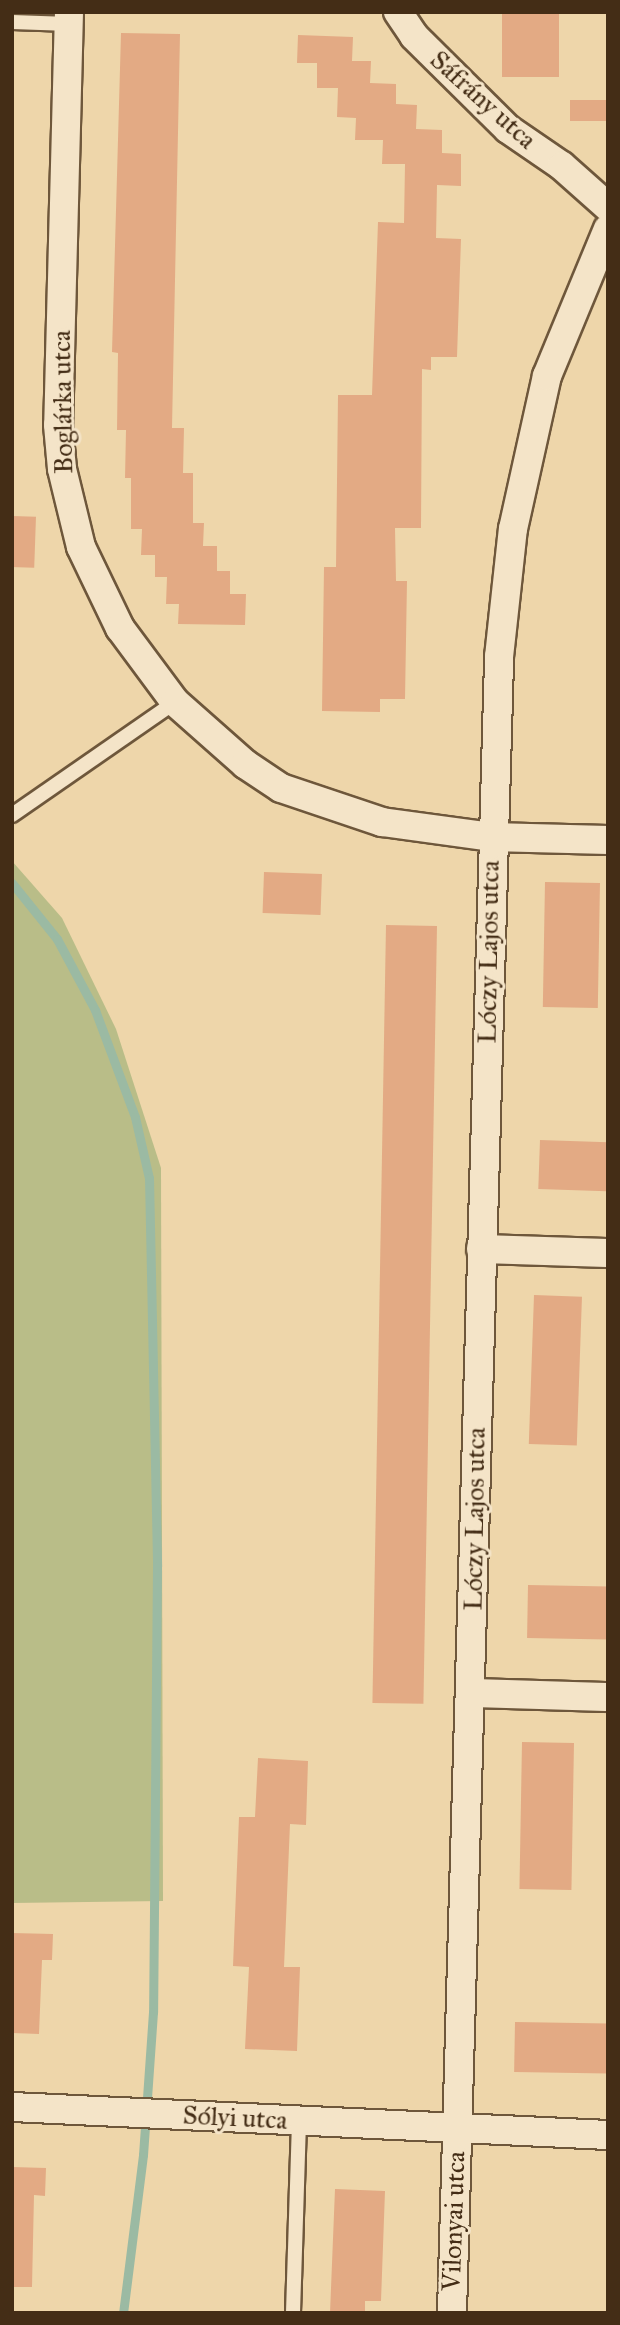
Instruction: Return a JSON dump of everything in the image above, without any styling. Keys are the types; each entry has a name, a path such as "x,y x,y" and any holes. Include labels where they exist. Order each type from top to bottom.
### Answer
{"street":[{"name":"Sáfrány utca","path":"398,12 423,45 508,129 562,166 608,207"},
{"name":"Boglárka utca","path":"69,18 58,425 62,468 81,547 120,628 175,702 245,764 281,788 382,822 491,837 608,840"},
{"name":"Lóczy Lajos utca","path":"457,2130 471,1693 491,837 499,657 513,529 548,376 608,229"},
{"path":"481,1249 608,1253"},
{"path":"471,1693 608,1697"},
{"name":"Sólyi utca","path":"12,2107 608,2135"},
{"name":"Vilonyai utca","path":"452,2313 457,2130"}],"lane":[{"path":"12,22 69,18"},
{"path":"12,815 175,702"},
{"path":"293,2313 299,2121"}],"green space":[{"path":"12,861 62,918 116,1029 161,1168 163,1901 12,1903"}],"building":[{"path":"502,12 559,12 559,77 502,77"},
{"path":"121,33 180,34 172,428 184,428 183,473 193,473 193,523 204,523 203,546 217,546 217,571 230,571 230,594 246,594 245,625 178,624 179,604 166,604 167,577 155,577 155,555 141,555 142,529 131,529 131,478 125,478 126,430 117,430 118,353 112,352"},
{"path":"298,35 353,37 352,61 371,61 370,83 396,84 396,104 417,105 416,129 442,130 442,153 461,154 461,186 437,185 436,238 461,239 457,357 431,357 431,370 422,369 421,528 395,528 396,581 407,581 405,699 380,699 380,712 322,711 324,567 336,567 338,395 372,395 378,222 404,223 405,164 382,164 383,140 355,140 356,118 337,117 338,88 317,88 317,63 297,63"},
{"path":"570,100 608,100 608,121 570,121"},
{"path":"12,516 36,517 34,568 12,567"},
{"path":"264,872 322,874 321,915 263,913"},
{"path":"545,882 600,883 598,1008 543,1007"},
{"path":"386,925 437,926 423,1704 372,1703"},
{"path":"540,1140 608,1142 606,1191 538,1189"},
{"path":"534,1295 582,1297 577,1446 529,1444"},
{"path":"528,1585 608,1586 607,1639 527,1638"},
{"path":"522,1742 574,1743 571,1890 519,1889"},
{"path":"258,1758 308,1761 306,1825 290,1824 284,1967 300,1967 297,2051 245,2049 249,1967 233,1966 239,1817 255,1817"},
{"path":"12,1933 53,1934 52,1960 42,1960 39,2034 12,2033"},
{"path":"515,2022 608,2024 607,2074 514,2072"},
{"path":"12,2167 46,2168 45,2196 34,2195 32,2287 12,2287"},
{"path":"335,2189 385,2191 381,2301 365,2301 365,2313 330,2313"}],"waterway":[{"path":"12,883 57,939 95,1010 135,1117 149,1178 157,1566 153,2012 143,2155 123,2313"}]}
